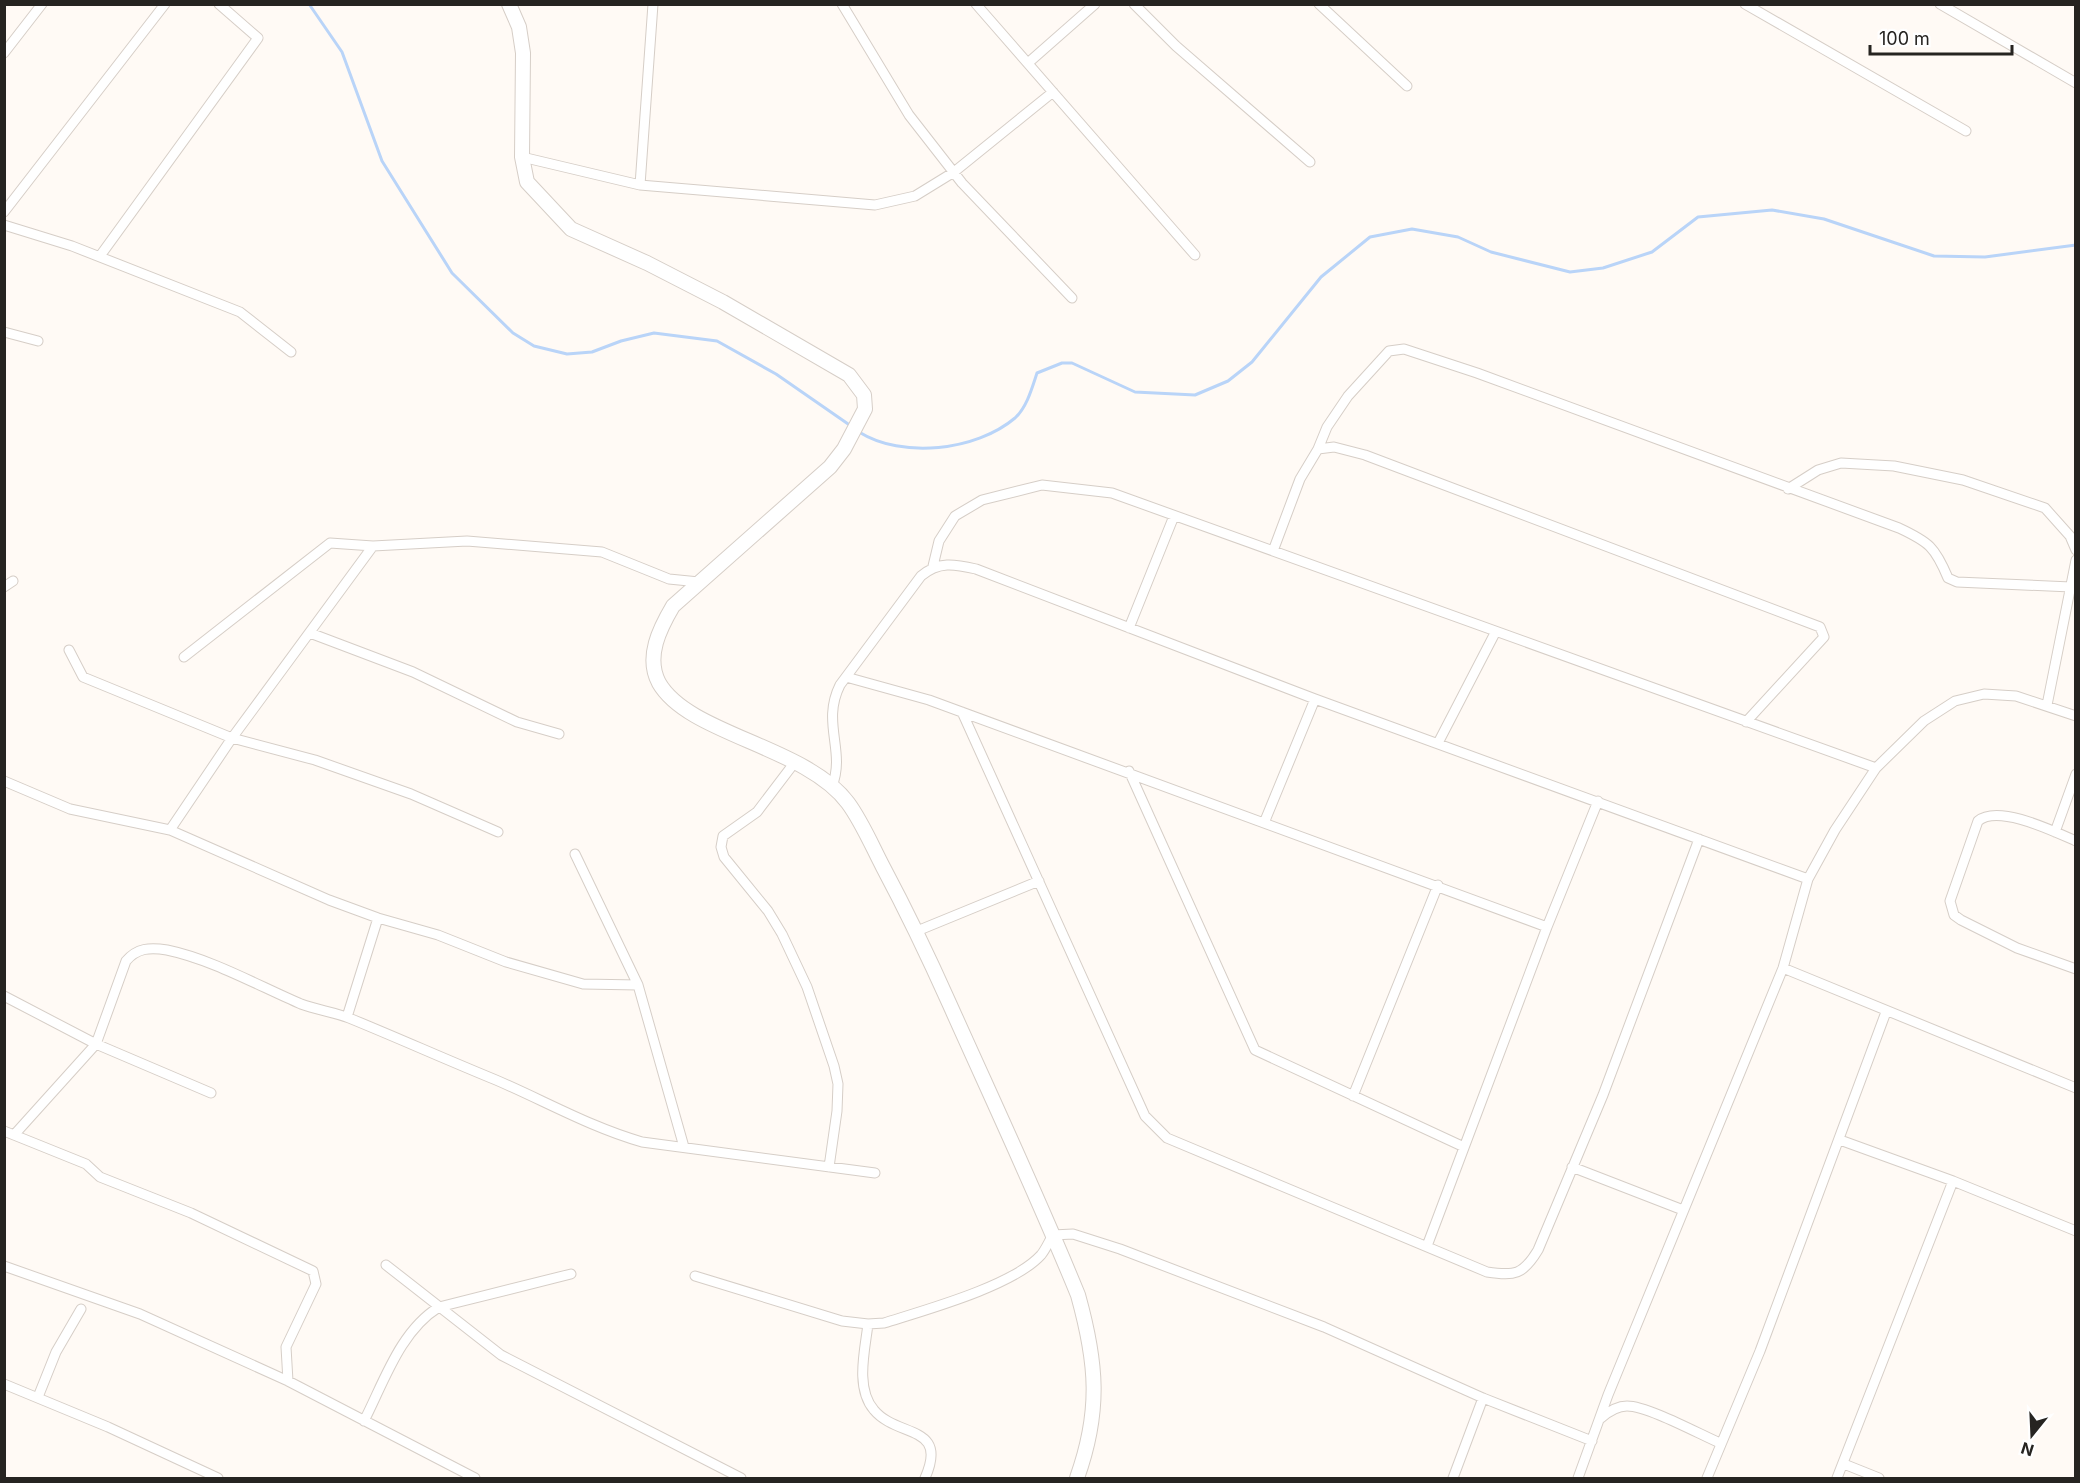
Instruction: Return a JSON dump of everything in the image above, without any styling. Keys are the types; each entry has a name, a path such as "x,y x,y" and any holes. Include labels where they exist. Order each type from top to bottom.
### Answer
{"street":[{"path":"4,53 42,4"},
{"path":"4,212 165,4"},
{"path":"100,256 258,38 219,4"},
{"path":"509,4 519,27 523,53 522,157 527,182 571,229 638,259 723,302 822,358 849,375 864,395 865,409 844,449 799,497 673,606 658,635 654,651 654,665 659,683 674,699 697,716 795,762 832,786 848,804 917,931 1078,1295 1091,1340 1095,1384 1091,1431 1077,1479"},
{"path":"640,185 653,4"},
{"path":"843,4 909,115 954,172 1072,298"},
{"path":"976,4 1195,255"},
{"path":"1028,63 1095,4"},
{"path":"1134,4 1176,46 1310,162"},
{"path":"1319,4 1407,86"},
{"path":"1745,4 1966,131"},
{"path":"1940,4 2076,83"},
{"path":"522,157 640,185 875,205 915,196 954,172 1053,92"},
{"path":"4,225 100,256 240,312 291,352"},
{"path":"4,332 38,341"},
{"path":"1273,551 1300,479 1318,449 1327,427 1348,396 1389,351 1404,349 1477,373 1899,528 1926,541 1937,552 1948,578 1957,582 2072,587"},
{"path":"1318,449 1334,447 1365,456 1820,627 1824,637 1746,722"},
{"path":"1788,489 1818,470 1841,463 1894,466 1963,480 2046,507 2070,536 2076,550"},
{"path":"832,786 837,775 837,762 831,716 832,701 846,677 921,576 933,566 939,541 955,516 982,500 1042,485 1112,493 1495,633 1876,768"},
{"path":"1129,628 1174,516"},
{"path":"184,657 330,543 373,546 467,541 602,552 669,579 699,582"},
{"path":"170,830 232,738 373,546"},
{"path":"2047,705 2076,560"},
{"path":"933,566 957,565 976,569 1315,699 1808,879"},
{"path":"4,587 13,581"},
{"path":"310,633 413,672 517,722 559,734"},
{"path":"1438,743 1495,633"},
{"path":"69,650 83,678 232,738 315,760 411,794 498,832"},
{"path":"846,677 962,712 1129,771 1547,927"},
{"path":"1578,1479 1608,1395 1783,968 1808,879 1835,830 1876,768 1924,721 1955,701 1984,694 2016,696 2076,716"},
{"path":"1264,823 1315,699"},
{"path":"962,712 1145,1116 1158,1130 1167,1138 1487,1272 1512,1276 1528,1266 1538,1250 1603,1095 1699,839"},
{"path":"795,762 757,812 723,836 721,847 724,857 768,911 782,934 807,987 834,1066 838,1084 837,1111 829,1167"},
{"path":"1129,771 1255,1050 1464,1147"},
{"path":"2055,832 2076,774"},
{"path":"4,781 70,809 170,830 328,900 378,918 438,935 506,962 584,984 638,985"},
{"path":"1427,1246 1547,927 1598,801"},
{"path":"2076,841 2003,815 1985,816 1978,821 1950,901 1950,908 1954,915 1961,920 2017,948 2076,969"},
{"path":"574,854 638,985 684,1147"},
{"path":"917,931 1039,881"},
{"path":"1353,1096 1438,885"},
{"path":"346,1017 378,918"},
{"path":"288,1381 286,1347 316,1284 313,1271 191,1213 100,1177 86,1164 9,1133 96,1044 126,961 134,952 146,948 188,956 306,1006 346,1017 503,1083 560,1112 642,1142 875,1173"},
{"path":"1783,968 2076,1088"},
{"path":"4,996 96,1044 211,1094"},
{"path":"1707,1479 1760,1351 1886,1012"},
{"path":"1840,1140 1953,1181 2076,1231"},
{"path":"1572,1167 1683,1210"},
{"path":"1837,1479 1953,1181"},
{"path":"1053,1235 1073,1234 1142,1257 1324,1326 1483,1398 1592,1441"},
{"path":"695,1276 842,1321 884,1323 940,1306 987,1287 1028,1265 1041,1255 1053,1235"},
{"path":"386,1265 501,1355 741,1479"},
{"path":"4,1266 140,1314 288,1381 475,1479"},
{"path":"364,1421 410,1332 424,1317 439,1308 571,1274"},
{"path":"38,1397 56,1352 81,1309"},
{"path":"868,1324 863,1374 866,1396 874,1411 922,1437 931,1447 932,1463 925,1479"},
{"path":"4,1384 38,1397 218,1479"},
{"path":"1453,1479 1483,1398"},
{"path":"1601,1418 1609,1411 1627,1406 1663,1417 1720,1443"},
{"path":"1844,1464 1879,1479"}],"waterway":[{"path":"309,4 342,52 382,161 452,273 513,333 534,346 567,354 592,352 621,341 654,333 717,341 776,374 851,426"},
{"path":"859,432 876,441 917,448 938,448 980,438 999,429 1019,414 1029,397 1037,373 1062,363 1072,363 1135,392 1195,395 1228,381 1252,362 1321,277 1370,237 1412,229 1458,237 1491,252 1570,272 1603,268 1652,252 1698,217 1772,210 1824,219 1934,256 1985,257 2076,245"}]}
